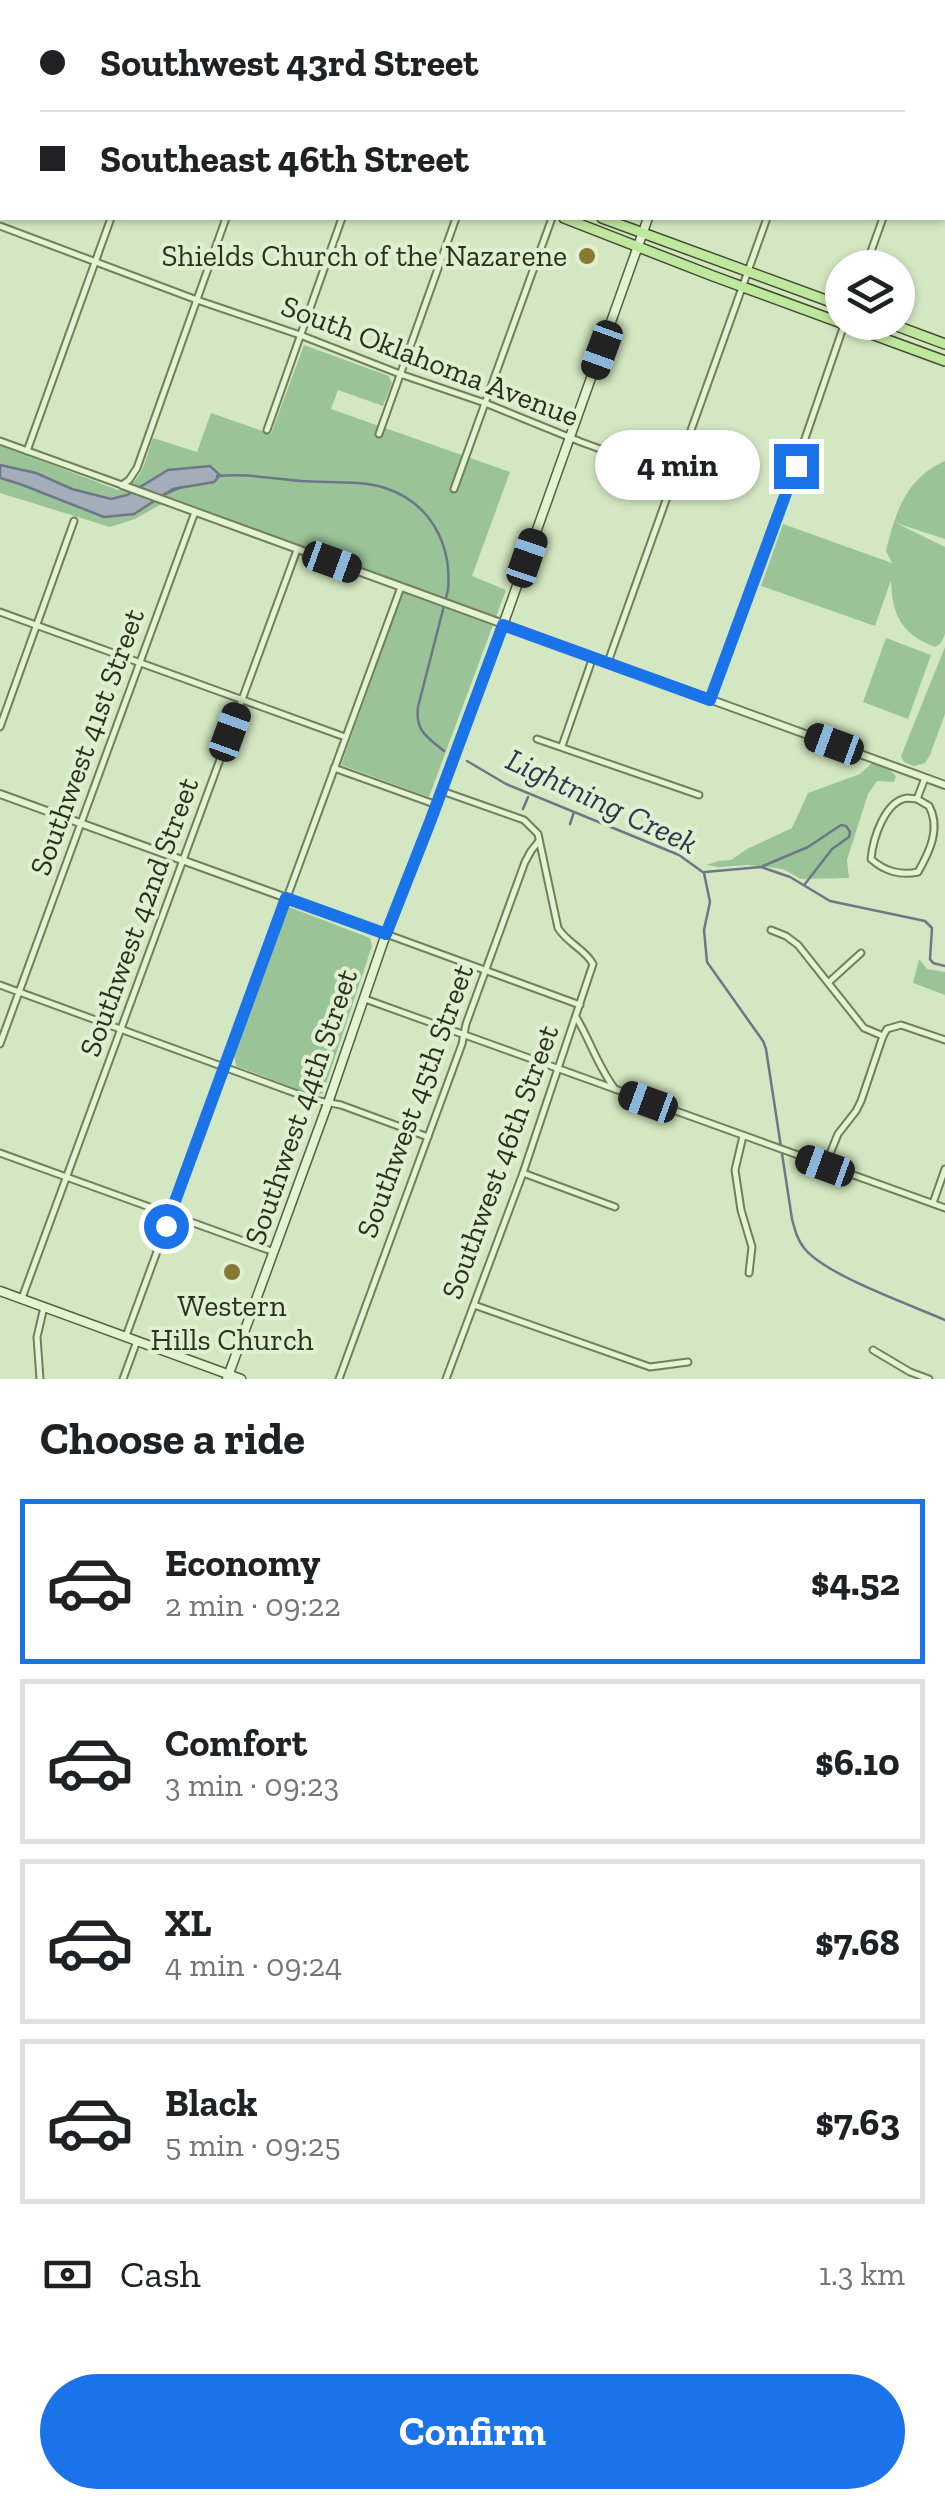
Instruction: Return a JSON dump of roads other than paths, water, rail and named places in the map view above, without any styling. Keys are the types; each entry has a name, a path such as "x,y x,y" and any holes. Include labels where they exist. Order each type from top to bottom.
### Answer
{"main road":[{"path":"569,220 825,316"},
{"path":"607,220 825,300"},
{"name":"Southwest 44th Street","path":"227,1377 647,220"},
{"path":"915,333 945,344"},
{"path":"889,340 945,361"},
{"path":"0,1291 241,1379"}],"street":[{"path":"27,451 110,220"},
{"path":"122,485 137,468 225,220"},
{"path":"266,430 341,220"},
{"path":"379,434 455,220"},
{"path":"454,489 551,220"},
{"path":"608,662 767,220"},
{"path":"871,250 882,220"},
{"name":"South Oklahoma Avenue","path":"0,226 674,476"},
{"path":"710,700 838,340"},
{"path":"0,441 945,785"},
{"name":"Southwest 41st Street","path":"0,1044 195,512"},
{"path":"0,727 74,521"},
{"name":"Southwest 42nd Street","path":"22,1298 297,550"},
{"path":"126,1336 401,587"},
{"path":"0,612 345,736"},
{"path":"562,746 593,657"},
{"path":"537,739 699,794"},
{"path":"334,768 436,805"},
{"path":"917,799 925,778"},
{"path":"442,792 524,820 534,828 539,841"},
{"path":"0,794 580,1005"},
{"path":"898,799 917,799 929,806 934,836 918,872 888,870 871,859 879,831 889,807 898,799"},
{"name":"Southwest 46th Street","path":"446,1379 592,973 591,960 558,928 539,841"},
{"name":"Southwest 45th Street","path":"338,1379 525,862 539,841"},
{"path":"771,930 798,945 864,1028 883,1036"},
{"path":"829,982 862,953"},
{"path":"0,985 428,1138"},
{"path":"362,998 945,1208"},
{"path":"576,1017 617,1091"},
{"path":"825,1166 838,1134 856,1111 887,1030 900,1026 945,1040"},
{"path":"743,1136 735,1170 752,1247 750,1273"},
{"path":"0,1153 274,1252"},
{"path":"932,1203 945,1170"},
{"path":"522,1173 615,1207"},
{"path":"474,1306 650,1367 688,1362"},
{"path":"40,1379 37,1337 44,1307"},
{"path":"122,1379 136,1341"},
{"path":"873,1350 929,1379"}],"waterway":[{"name":"Lightning Creek","path":"217,476 376,485 401,495 426,515 442,542 448,590 418,707 418,722 444,751"},
{"name":"Lightning Creek","path":"161,496 181,487"},
{"name":"Lightning Creek","path":"467,761 506,784 679,855 704,873 710,902 704,930 707,962 766,1049 792,1219 800,1241 830,1269 945,1320"},
{"path":"523,809 528,797"},
{"path":"570,824 574,812"},
{"path":"763,866 808,847 841,825 846,826 849,837 832,849 805,884"},
{"path":"705,872 761,867 790,877 830,901 925,921 932,928 930,959 945,966"}],"place":[{"name":"Shields Church of the Nazarene","path":"587,256"},
{"name":"Western Hills Church","path":"232,1272"}]}
